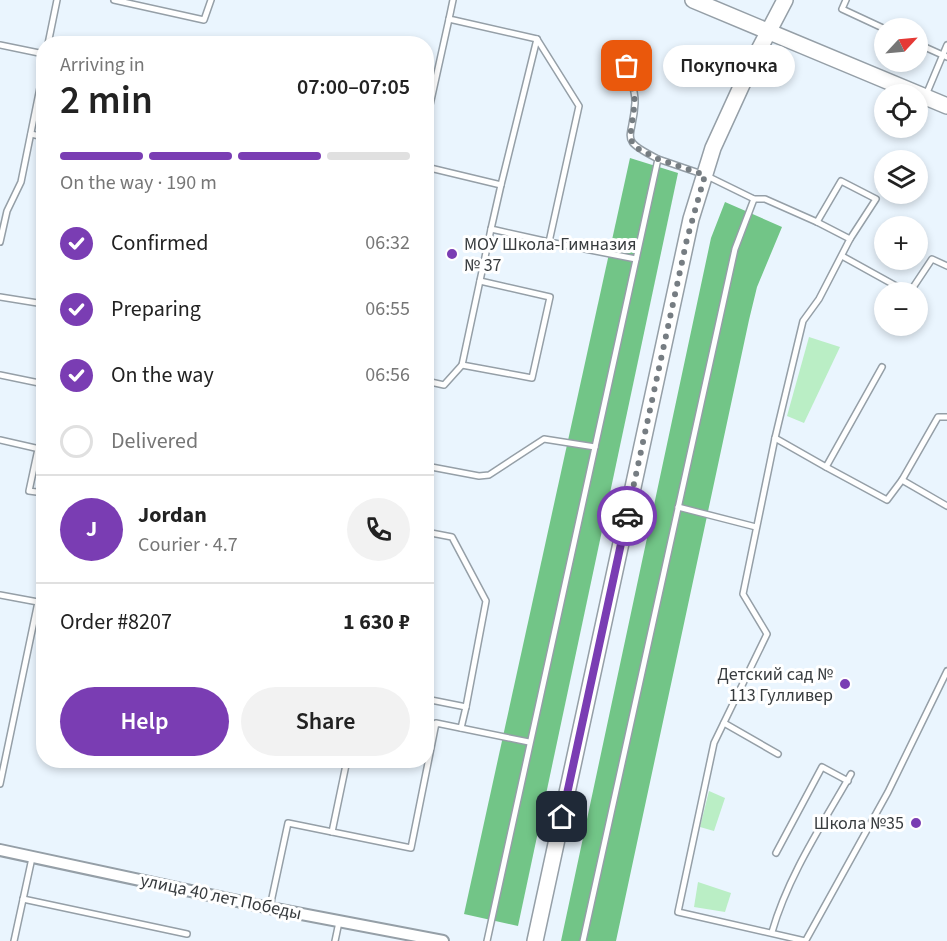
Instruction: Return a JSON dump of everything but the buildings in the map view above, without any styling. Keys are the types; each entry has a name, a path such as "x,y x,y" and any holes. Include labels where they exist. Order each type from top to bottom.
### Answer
{"street":[{"path":"693,0 894,84"},
{"path":"535,941 692,219 713,148 751,65 785,0"},
{"path":"928,98 947,106"},
{"name":"улица 40 лет Победы","path":"0,850 270,908 443,941"}],"lane":[{"path":"50,36 57,0"},
{"path":"114,0 204,20 211,0"},
{"path":"434,87 453,0"},
{"path":"846,0 842,9 874,24"},
{"path":"449,19 537,39 579,106 549,242"},
{"path":"434,383 444,385 462,364 501,185 537,39"},
{"path":"0,45 36,52"},
{"path":"928,91 945,56 947,45"},
{"path":"928,48 945,56"},
{"path":"627,66 635,101 630,138 635,147 658,159 705,175 754,199 765,199 850,239"},
{"path":"0,242 7,211 21,182 36,109"},
{"path":"31,134 36,135"},
{"path":"487,941 658,159"},
{"path":"434,169 501,185"},
{"path":"817,222 841,181 876,199 850,239 819,298 802,321 774,438 743,594 767,634 714,743 678,912 806,940 888,792 947,671"},
{"path":"583,941 734,251 754,199"},
{"path":"491,230 636,259"},
{"path":"842,256 890,282"},
{"path":"916,282 932,259 947,266"},
{"path":"462,364 532,378 550,297 480,281"},
{"path":"0,297 36,303"},
{"path":"826,466 882,367"},
{"path":"0,375 36,382"},
{"path":"774,438 887,500 902,480 938,417 947,417"},
{"path":"434,468 479,476 489,475 543,438 595,447"},
{"path":"0,440 36,448"},
{"path":"36,466 29,491 36,492"},
{"path":"902,480 947,506"},
{"path":"678,507 756,526"},
{"path":"434,534 452,537 486,601 461,728"},
{"path":"0,595 36,602"},
{"path":"0,784 3,756 36,611"},
{"path":"434,701 466,707"},
{"path":"434,733 436,723 529,742"},
{"path":"724,723 778,754"},
{"path":"776,853 822,766 848,781"},
{"path":"332,832 345,768"},
{"path":"270,908 288,823 411,848 427,768"},
{"path":"772,932 778,912 800,864 851,774"},
{"path":"14,941 32,857"},
{"path":"23,899 187,934"},
{"path":"335,941 339,921"}],"green space":[{"path":"630,158 678,173 518,926 464,914"},
{"path":"725,202 782,227 757,287 749,320 616,941 561,941 711,238"},
{"path":"809,337 840,347 804,423 787,416"},
{"path":"709,791 725,798 714,831 700,827"},
{"path":"698,882 731,893 725,912 694,907"}],"way so far":[{"path":"627,66 635,101 630,138 635,147 658,159 705,175 687,239 627,516"}],"place":[{"name":"Покупочка","path":"627,66"},
{"name":"МОУ Школа-Гимназия № 37","path":"452,254"},
{"name":"Детский сад № 113 Гулливер","path":"845,684"},
{"name":"Школа №35","path":"916,823"}],"route":[{"path":"562,817 627,516"}]}
